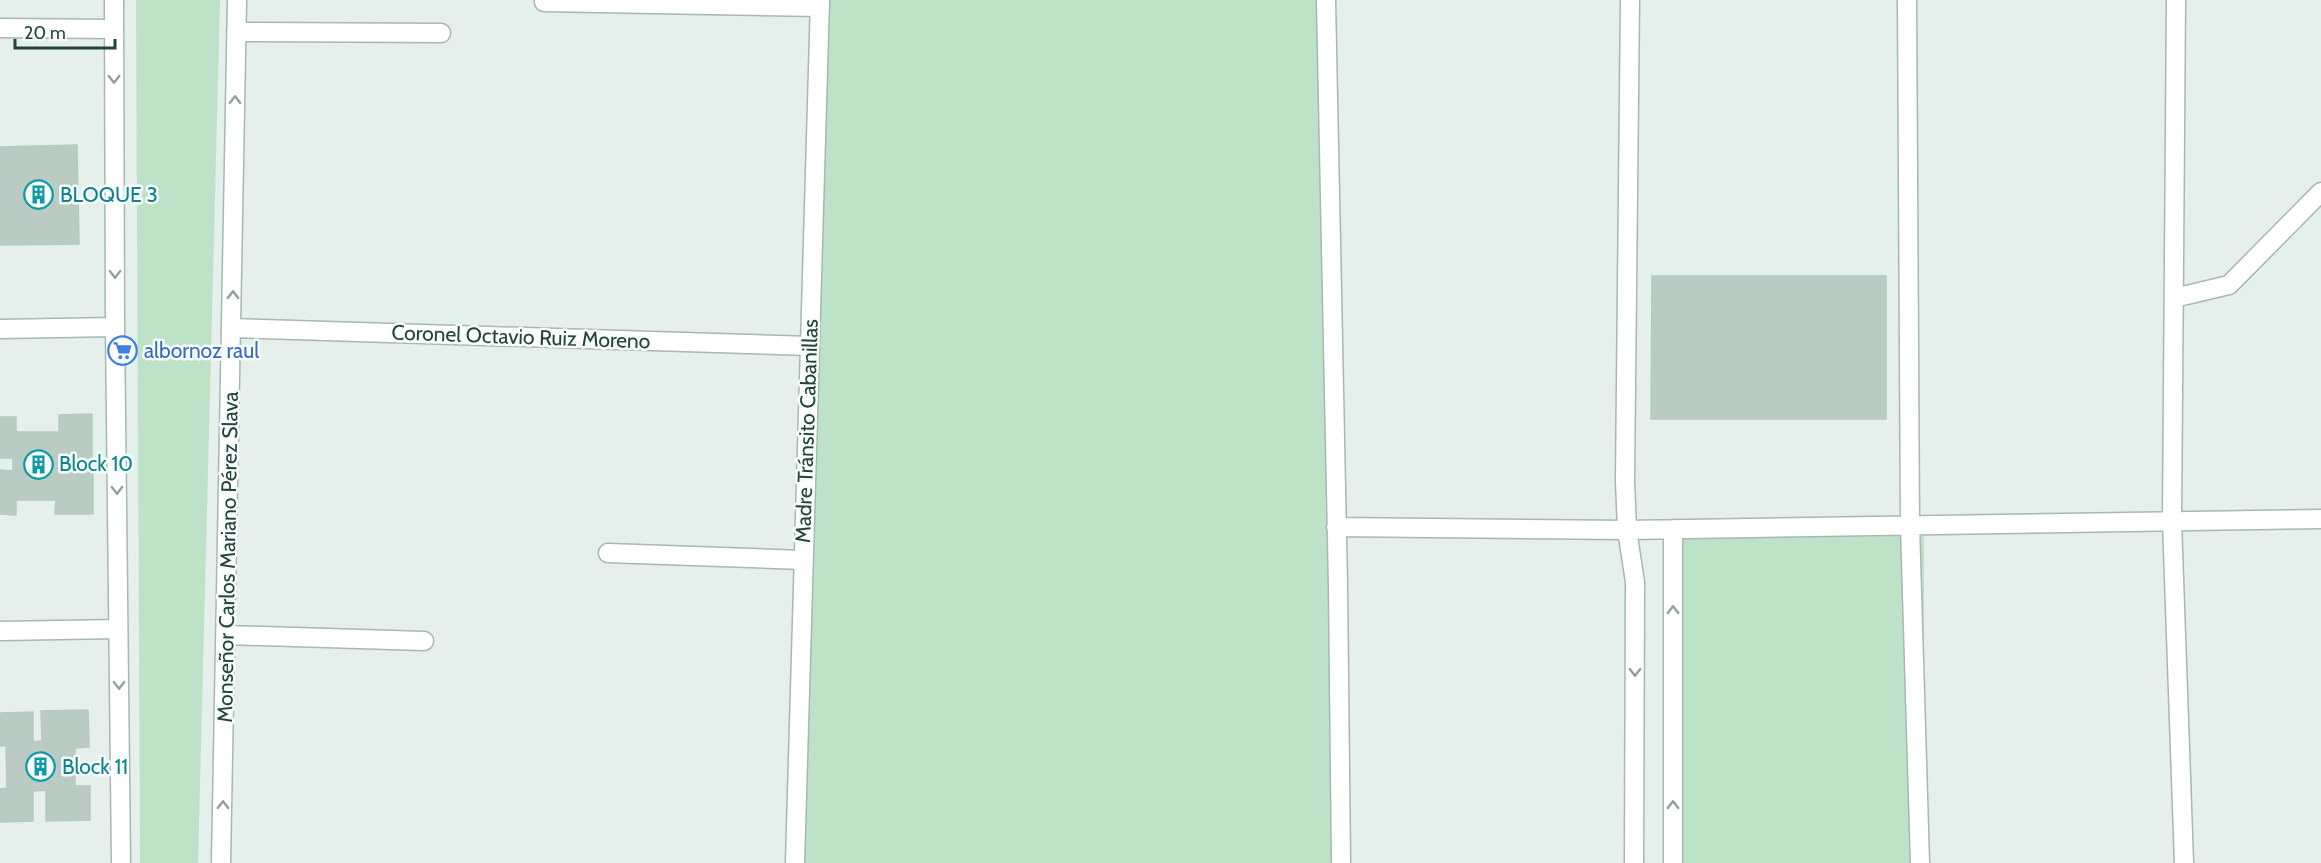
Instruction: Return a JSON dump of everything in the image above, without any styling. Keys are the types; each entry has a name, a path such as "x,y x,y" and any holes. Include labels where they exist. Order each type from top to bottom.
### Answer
{"street":[{"path":"114,0 121,863"},
{"name":"Monseñor Carlos Mariano Pérez Slava","path":"221,863 237,0"},
{"path":"1326,0 1341,863"},
{"path":"1630,0 1625,481 1627,530 1635,582 1634,863"},
{"path":"1908,0 1910,525 1920,863"},
{"path":"2176,0 2172,521 2184,863"},
{"path":"544,2 820,3"},
{"name":"Madre Tránsito Cabanillas","path":"795,863 820,3"},
{"path":"0,28 114,29"},
{"path":"236,32 441,33"},
{"path":"2174,298 2229,285 2321,192"},
{"path":"0,329 115,327"},
{"name":"Coronel Octavio Ruiz Moreno","path":"232,328 810,346"},
{"path":"1336,526 1627,530 2321,519"},
{"path":"1673,529 1673,863"},
{"path":"608,553 803,560"},
{"path":"0,631 118,629"},
{"path":"227,635 424,641"}],"green space":[{"path":"136,0 220,0 198,863 140,863"},
{"path":"827,0 1325,0 1338,863 801,863"},
{"path":"1924,525 1924,863 1674,863 1674,530"}],"building":[{"name":"BLOQUE 3","path":"77,145 79,244 0,245 0,147"},
{"path":"1652,276 1886,276 1886,419 1651,419"},
{"name":"Block 10","path":"92,414 92,460 63,459 62,468 93,468 93,514 55,514 56,500 16,500 16,515 0,514 0,470 13,471 13,458 0,458 0,417 16,417 16,432 59,432 59,415"},
{"name":"Block 11","path":"88,710 89,747 75,748 75,786 90,786 90,820 46,821 46,790 33,791 33,821 0,822 0,789 7,788 6,746 0,746 0,713 33,712 33,742 42,741 41,711"}],"place":[{"name":"BLOQUE 3","path":"39,195"},
{"name":"albornoz raul","path":"123,351"},
{"name":"Block 10","path":"38,464"},
{"name":"Block 11","path":"41,767"}]}
